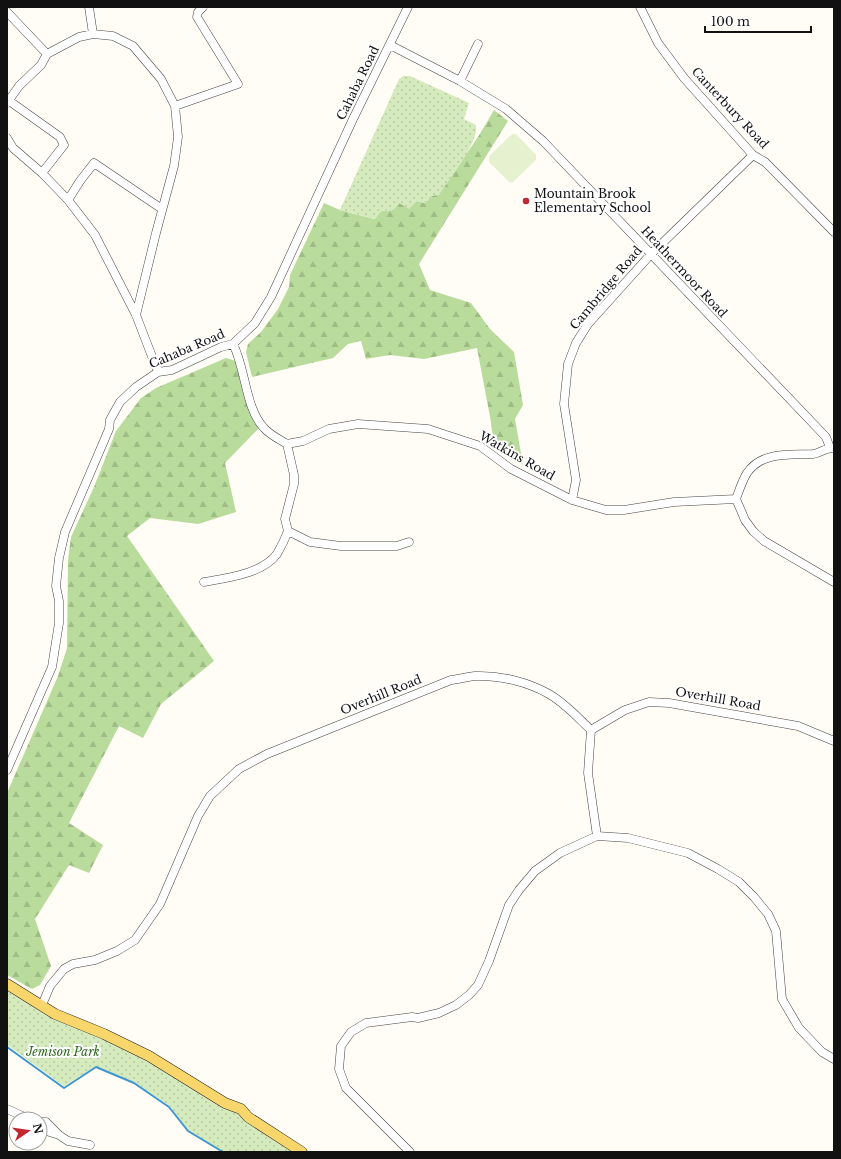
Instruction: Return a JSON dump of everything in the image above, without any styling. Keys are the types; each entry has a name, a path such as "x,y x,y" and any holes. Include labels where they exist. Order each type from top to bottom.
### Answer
{"main road":[{"path":"7,984 55,1014 104,1034 149,1056 225,1103 241,1109 248,1118 302,1152"}],"street":[{"path":"88,7 92,34"},
{"path":"175,106 238,84 197,17 198,12 202,7"},
{"name":"Cahaba Road","path":"7,770 52,667 59,623 59,601 56,586 59,558 66,532 109,429 110,420 120,402 136,387 158,372 172,370 221,347 233,344 255,323 271,297 353,120 408,7"},
{"name":"Canterbury Road","path":"640,7 658,43 684,78 753,155 765,162 834,232"},
{"path":"7,12 47,54"},
{"path":"42,173 64,145 60,137 8,102 19,86 40,65 47,54 79,37 92,34 113,36 133,46 161,79 175,106 178,137 174,166 136,315"},
{"path":"460,81 478,44"},
{"name":"Heathermoor Road","path":"390,45 460,81 506,109 543,141 826,437 832,448"},
{"path":"7,138 14,148 42,173 68,200 95,235 136,315 158,372"},
{"name":"Cambridge Road","path":"572,500 576,480 564,404 568,364 576,343 588,324 651,254 753,155"},
{"path":"68,200 94,163 162,209"},
{"path":"204,582 241,575 266,564 276,555 288,531 285,519 294,484 287,444 264,428 252,408 238,353 233,344"},
{"name":"Watkins Road","path":"287,444 303,441 329,429 358,424 428,429 480,446 511,469 572,500 606,510 624,510 674,502 736,499"},
{"path":"832,448 816,454 776,455 760,461 748,473 736,499 744,520 764,541 834,582"},
{"path":"288,531 310,542 341,546 397,546 409,542"},
{"name":"Overhill Road","path":"42,1005 50,986 64,969 73,964 95,960 118,951 134,940 160,904 198,816 210,796 239,769 266,754 451,680 474,676 496,677 525,683 550,694 569,708 592,730 625,710 649,702 669,702 798,726 834,741"},
{"path":"592,730 588,773 597,836"},
{"path":"410,1152 346,1088 339,1069 342,1046 351,1032 366,1023 412,1017 418,1018 439,1014 456,1005 469,995 478,985 484,973 509,905 518,890 536,871 560,853 597,836 632,838 688,853 739,882 754,896 768,914 776,931 782,999 799,1028 822,1052 834,1059"},
{"path":"48,1124 59,1135 68,1141 90,1145"},
{"path":"48,1132 59,1135"}],"green space":[{"path":"403,76 410,76 469,103 464,119 476,125 476,133 473,141 462,161 439,195 432,196 425,203 417,201 409,209 399,203 393,210 381,211 375,219 340,210 399,79"},
{"path":"494,110 508,121 419,264 430,290 471,303 490,329 514,352 523,405 515,419 523,465 494,448 491,422 477,348 424,359 390,355 366,359 361,341 348,344 333,358 252,377 246,352 248,344 261,332 278,309 289,287 290,275 324,203 340,210 374,219 381,211 393,210 399,203 417,201 425,203 463,159"},
{"path":"512,134 516,134 536,155 536,160 512,183 509,182 489,162 489,156"},
{"path":"226,358 236,361 246,405 259,428 225,463 236,512 198,524 150,518 127,536 214,661 161,704 143,738 119,726 69,823 103,845 89,873 69,865 35,919 51,966 40,985 32,989 7,975 7,793 58,676 67,648 68,560 71,537 94,487 116,431 141,398 156,388"},
{"name":"Jemison Park","path":"7,991 56,1017 152,1063 238,1114 297,1152 221,1152 188,1131 170,1106 134,1082 96,1066 64,1086 7,1045"}],"waterway":[{"path":"7,1047 64,1088 96,1067 134,1083 169,1107 188,1131 223,1152"}],"place":[{"name":"Mountain Brook Elementary School","path":"526,201"}]}
